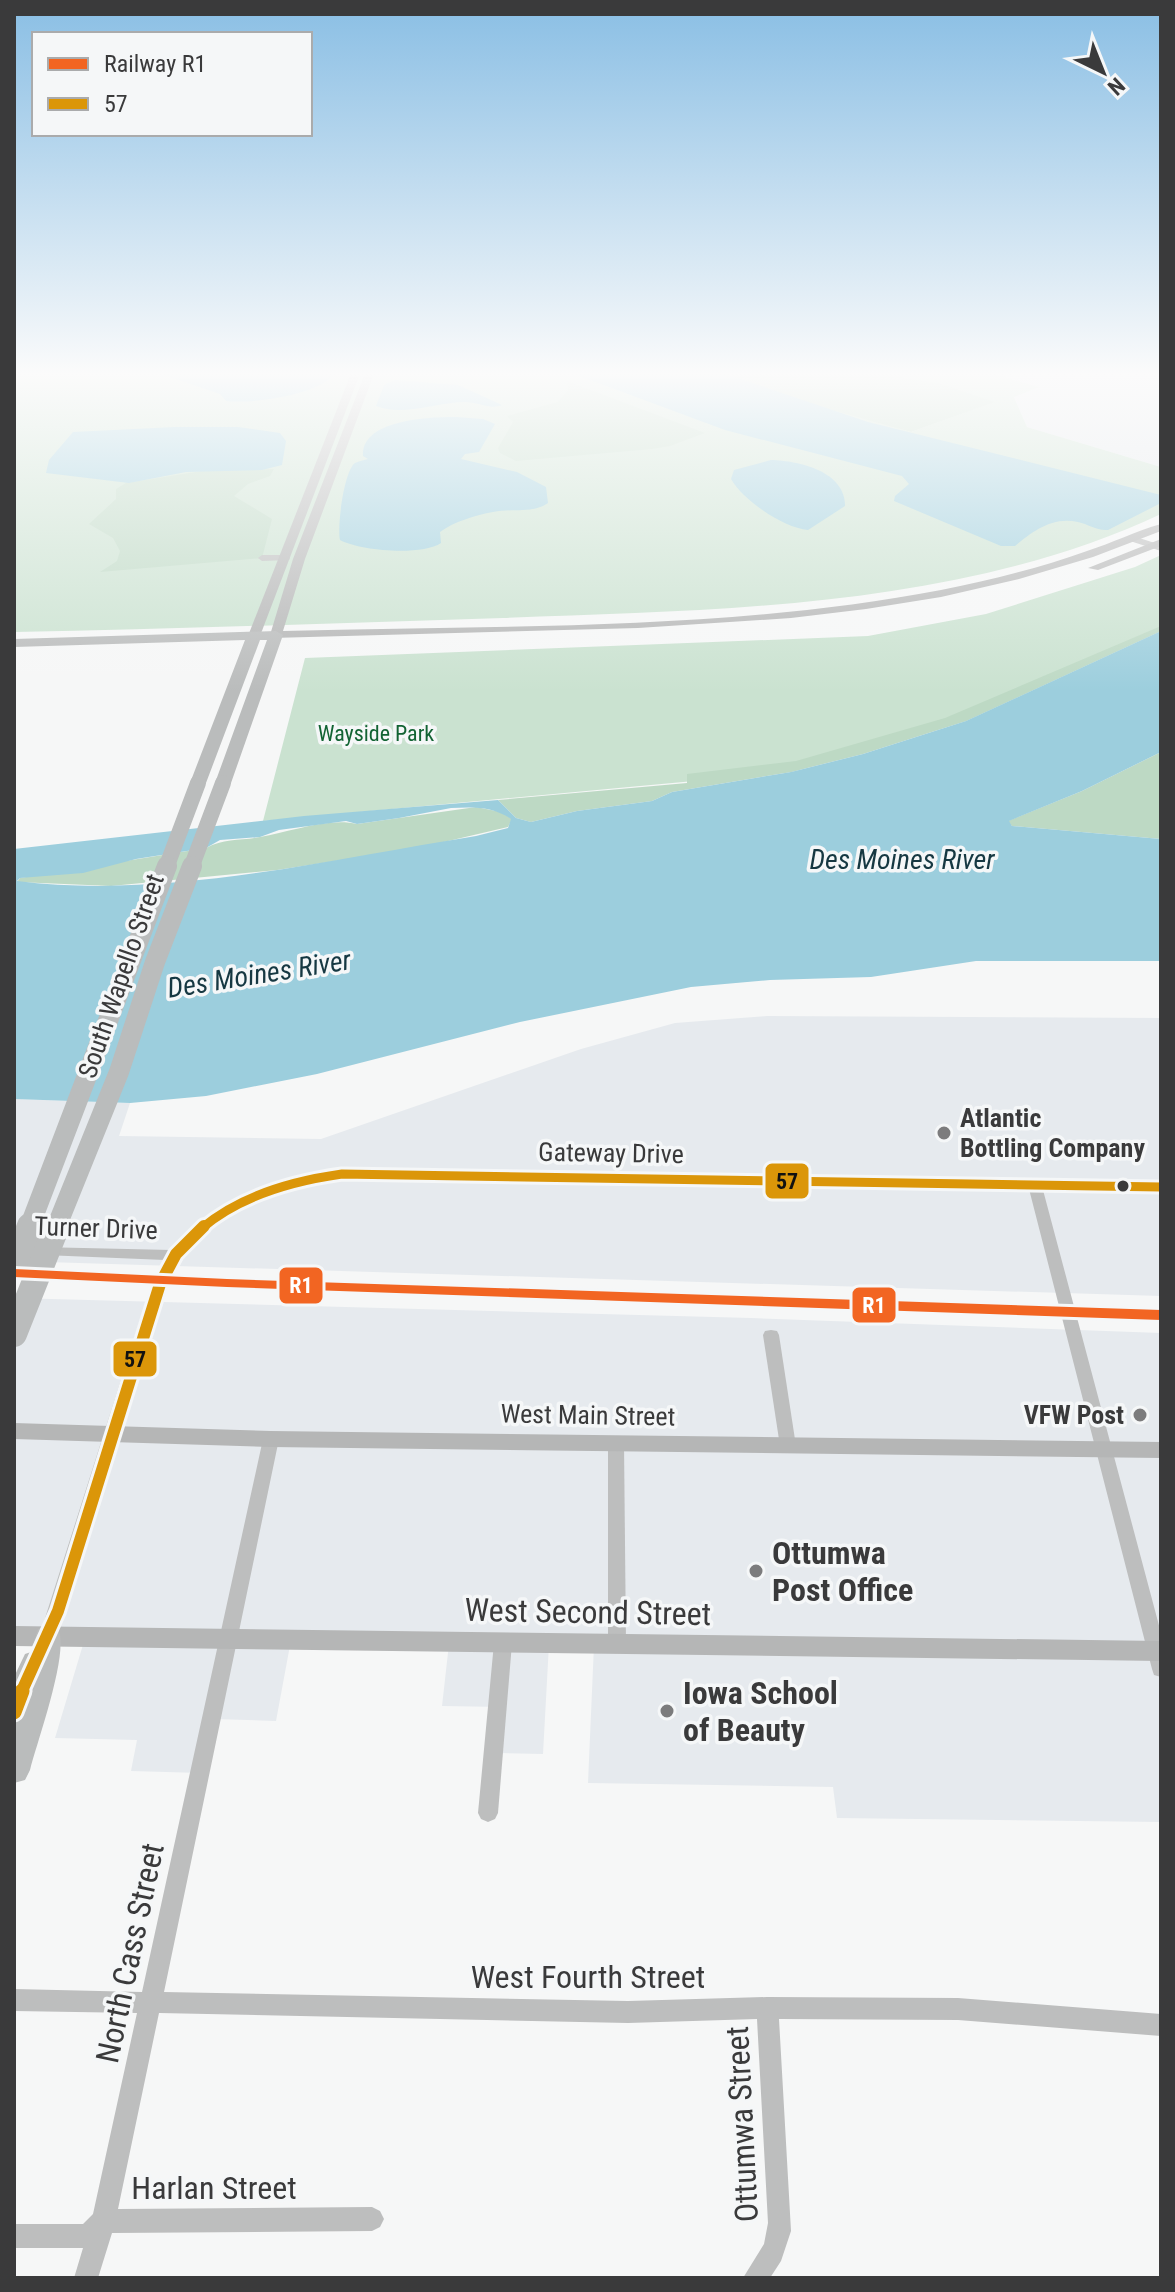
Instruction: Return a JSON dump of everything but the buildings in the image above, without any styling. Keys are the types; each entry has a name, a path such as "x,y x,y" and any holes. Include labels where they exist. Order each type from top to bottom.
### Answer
{"highway":[{"path":"14,653 275,641"},
{"name":"South Wapello Street","path":"14,1334 119,1072 159,949 275,641"},
{"path":"14,643 251,642"},
{"name":"South Wapello Street","path":"14,1267 251,642"},
{"path":"14,1712 48,1637"},
{"path":"14,1770 41,1677 48,1637"}],"main road":[{"path":"251,642 316,478"},
{"path":"275,641 299,559 330,478"},
{"path":"275,641 801,616 987,585 1072,562 1161,527"},
{"path":"1084,571 1158,545"},
{"path":"275,641 631,636 789,627 952,604 1035,585"},
{"name":"West Main Street","path":"14,1431 271,1439 1161,1450"},
{"name":"West Second Street","path":"14,1636 617,1644 1160,1657"}],"street":[{"path":"1133,539 1158,545"},
{"path":"262,558 286,558"},
{"name":"Gateway Drive","path":"48,1637 159,1287 175,1255 213,1218 260,1193 304,1179 342,1174 1161,1187"},
{"path":"1035,1185 1160,1657"},
{"name":"Turner Drive","path":"14,1248 175,1255"},
{"path":"771,1335 788,1446"},
{"name":"North Cass Street","path":"86,2278 104,2221 271,1439"},
{"path":"616,1443 617,1644"},
{"path":"488,1813 503,1643"},
{"name":"West Fourth Street","path":"14,2000 628,2012 767,2008 958,2009 1161,2025"},
{"name":"Ottumwa Street","path":"755,2278 771,2258 779,2238 780,2223 767,2008"},
{"name":"Harlan Street","path":"14,2236 87,2236 104,2221 372,2219"}],"shaded area":[{"path":"767,1016 1161,1018 1161,1296 14,1261 14,1099 130,1103 119,1136 321,1139 581,1049 675,1023"},
{"path":"14,1298 751,1318 1161,1333 1161,1822 837,1818 833,1787 588,1783 594,1645 549,1644 543,1754 500,1753 503,1707 442,1706 449,1644 291,1640 276,1721 213,1719 201,1773 131,1771 137,1740 55,1738 85,1638 14,1636"}],"green space":[{"path":"14,478 1161,478 1161,514 1084,545 1004,569 922,586 839,598 670,612 14,632"},
{"path":"158,478 265,478 248,484 234,496 272,519 262,558 100,572 117,561 120,551 113,538 89,524 116,499 116,489 126,483"},
{"name":"Wayside Park","path":"1161,555 1161,631 966,721 791,772 263,821 305,658 868,636 986,614 1135,567"},
{"path":"1161,626 1161,631 966,721 863,754 791,772 672,792 652,801 577,811 531,822 516,818 498,800 687,783 687,774 796,761 945,718"},
{"path":"1161,752 1161,839 1012,826 1008,821 1082,791"},
{"path":"476,807 501,812 512,819 508,827 414,849 277,870 111,886 17,882 20,878 206,848 226,841 334,822 357,824"}],"water":[{"path":"87,478 155,478 129,483"},
{"path":"347,478 529,478 546,487 548,503 535,508 500,511 465,519 440,532 441,543 432,547 406,551 376,549 340,540"},
{"path":"831,478 843,494 845,506 808,530 798,528 765,512 745,496 731,479"},
{"path":"904,478 1093,478 1161,495 1161,503 1108,530 1060,521 1036,531 1015,546 1001,546 894,501 895,496 909,484"},
{"name":"Des Moines River","path":"1161,631 1161,752 1082,791 1009,821 1012,826 1161,839 1161,961 976,961 871,977 770,980 691,987 520,1022 317,1074 206,1096 130,1103 14,1099 14,849 304,816 498,800 516,818 531,822 577,811 652,801 672,792 791,772 863,754 966,721","holes":["451,808 489,810 511,819 508,828 476,836 248,874 131,885 17,881 20,878 83,873 136,859 206,848 220,840 260,837 279,830 346,821 357,824"]}],"railway":[{"path":"1095,1312 1161,1310"}],"rail line":[{"name":"R1","path":"14,1273 1161,1315"}],"transit line":[{"name":"57","path":"14,1712 58,1611 164,1273 192,1236 210,1221 250,1198 295,1182 342,1174 1161,1187"}],"place":[{"name":"Atlantic Bottling Company","path":"944,1133"},
{"name":"VFW Post","path":"1140,1415"},
{"name":"Ottumwa Post Office","path":"756,1571"},
{"name":"Iowa School of Beauty","path":"667,1711"}]}
